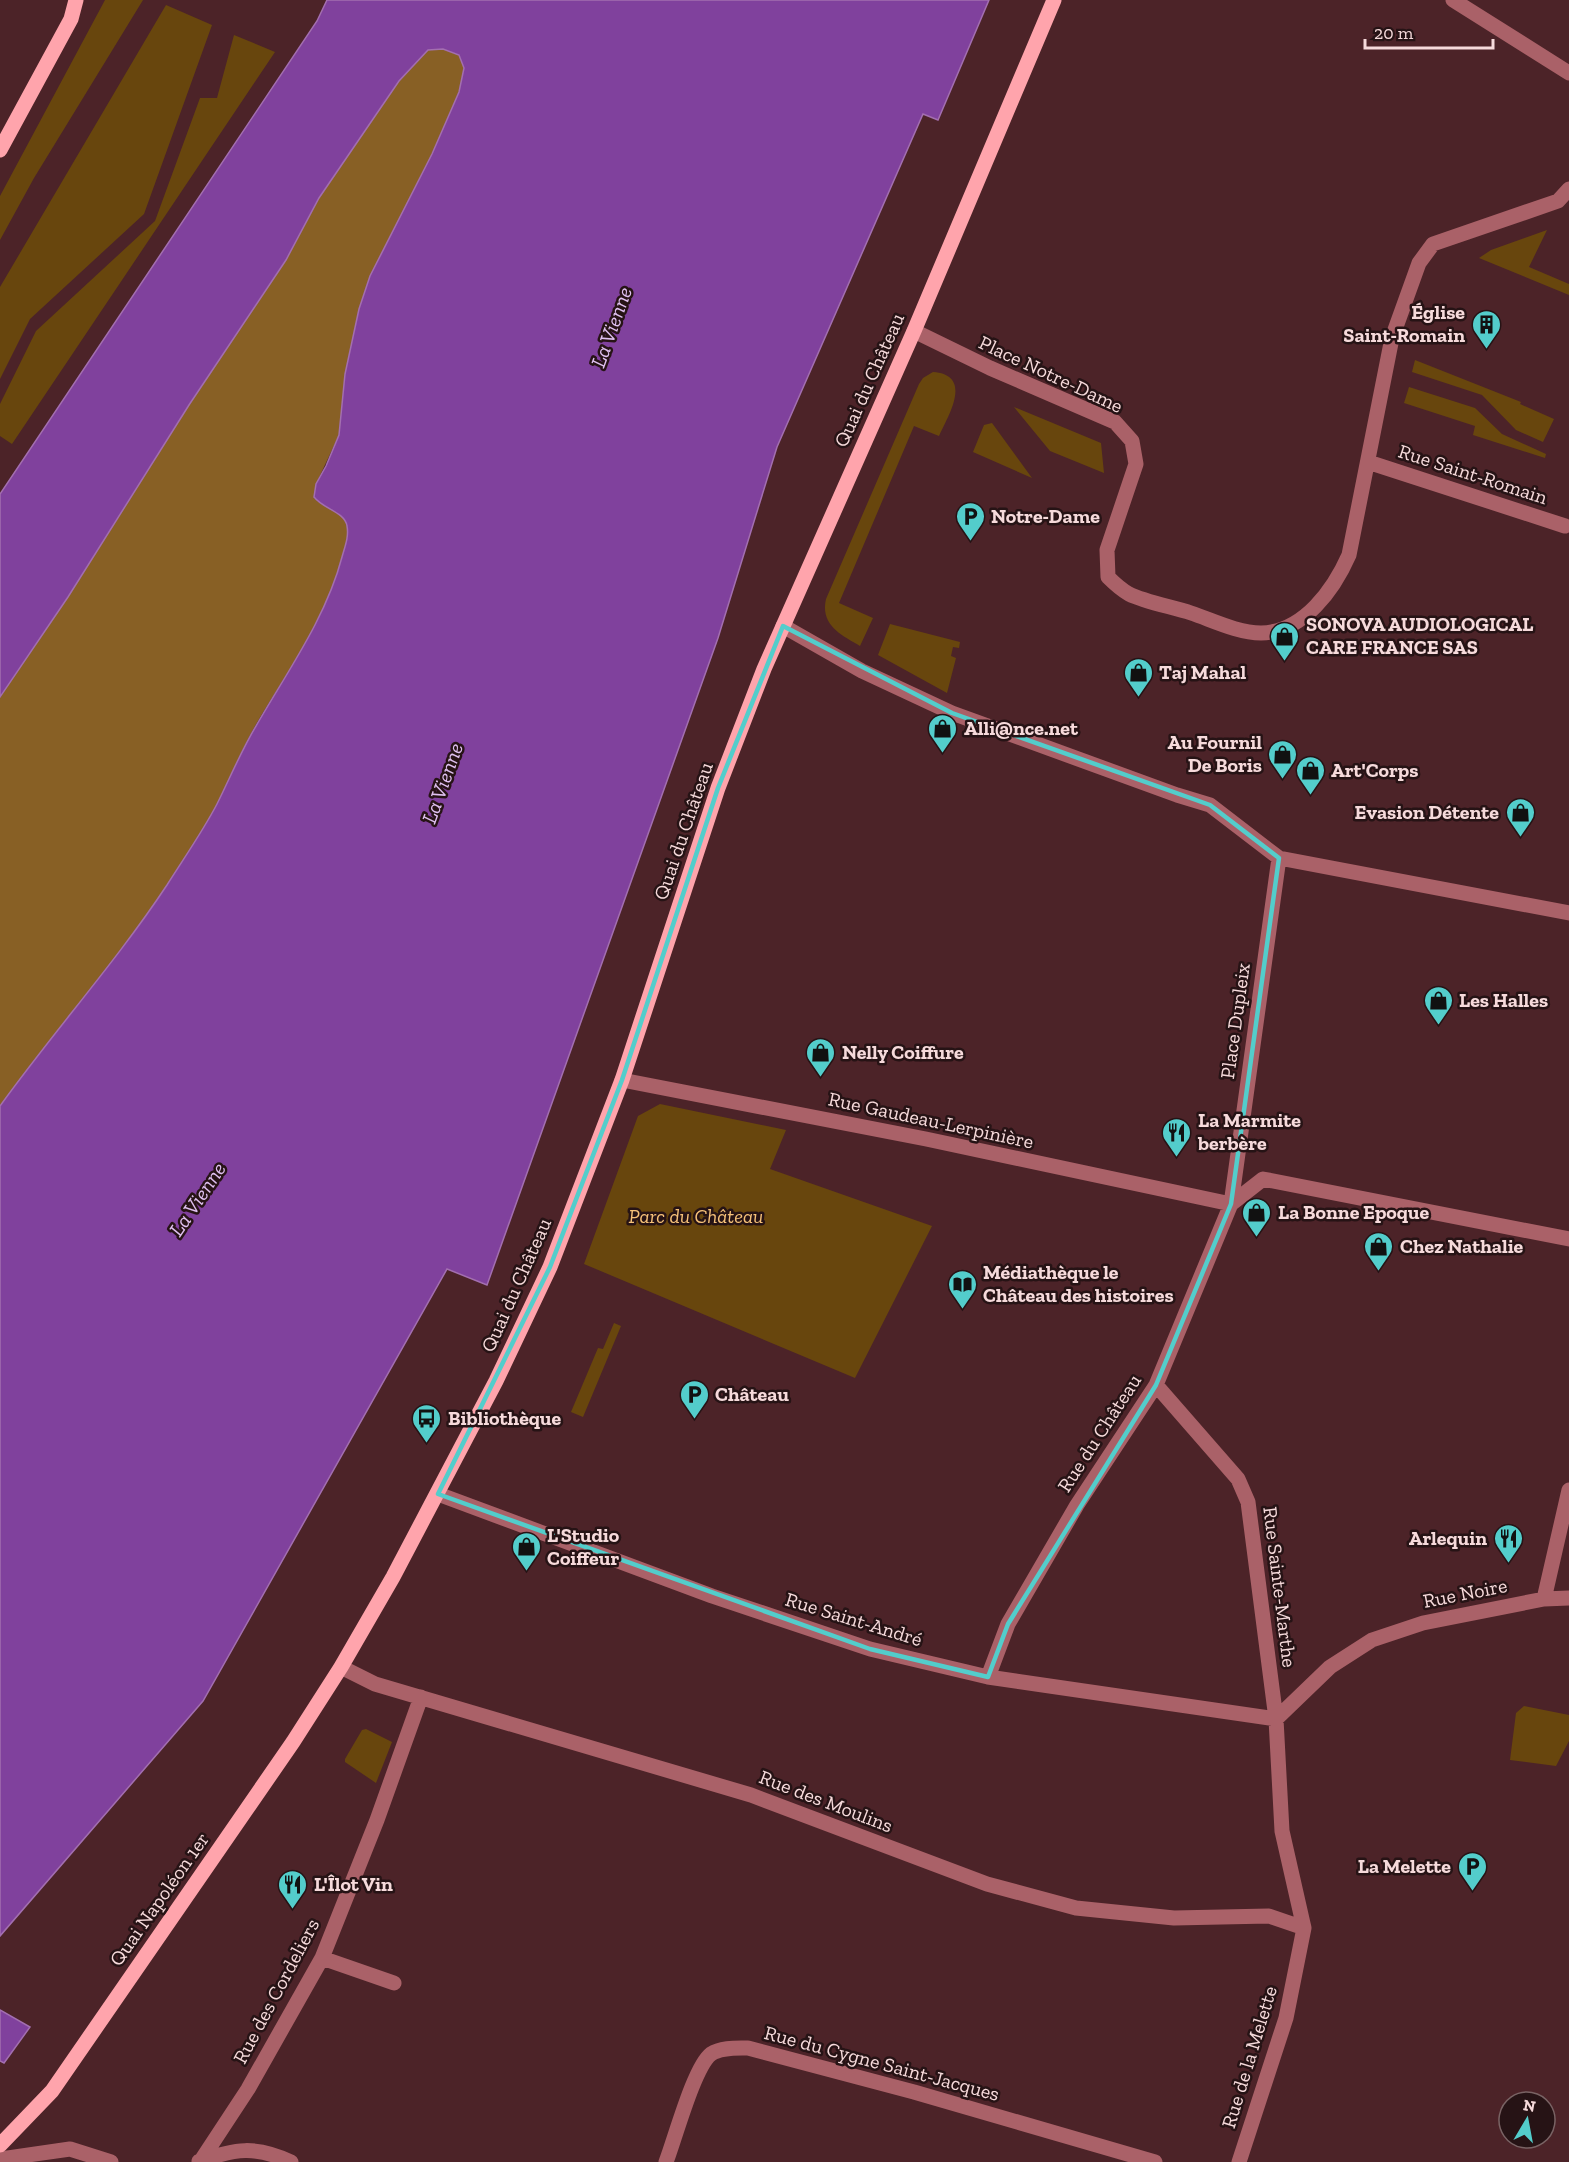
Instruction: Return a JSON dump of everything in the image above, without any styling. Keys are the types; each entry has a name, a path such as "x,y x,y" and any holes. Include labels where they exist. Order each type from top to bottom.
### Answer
{"main road":[{"path":"0,150 71,19 76,0"},
{"name":"Quai du Château","path":"341,1667 438,1494 496,1381 550,1267 622,1080 718,788 764,669 914,331 1054,0"},
{"name":"Quai Napoléon 1er","path":"0,2145 52,2091 293,1742 341,1667"}],"street":[{"path":"1453,0 1569,73"},
{"name":"Rue Saint-Romain","path":"1178,609 1262,633 1284,627 1307,615 1327,596 1340,576 1349,555 1392,338 1419,263 1433,244 1558,201 1569,189"},
{"name":"Place Notre-Dame","path":"914,331 990,369 1114,422 1132,441 1136,464 1107,550 1108,577 1130,594 1178,609"},
{"name":"Rue Saint-Romain","path":"1368,462 1565,526"},
{"path":"783,626 862,670 952,713 1210,805 1279,858 1569,913"},
{"name":"Place Dupleix","path":"1231,1204 1279,858"},
{"name":"Rue Gaudeau-Lerpinière","path":"622,1080 926,1139 1231,1204"},
{"path":"1231,1204 1263,1179 1569,1239"},
{"name":"Rue du Château","path":"988,1677 1008,1624 1077,1505 1156,1385 1231,1204"},
{"name":"Rue Sainte-Marthe","path":"1156,1385 1238,1479 1248,1502 1276,1719 1282,1831 1304,1928"},
{"path":"1544,1599 1569,1490"},
{"name":"Rue Saint-André","path":"438,1494 712,1596 870,1649 988,1677 1276,1719"},
{"name":"Rue Noire","path":"1276,1719 1330,1667 1372,1640 1423,1623 1544,1599 1569,1598"},
{"name":"Rue des Moulins","path":"341,1667 375,1684 752,1795 987,1884 1076,1908 1174,1918 1269,1916 1304,1928"},
{"name":"Rue des Cordeliers","path":"200,2161 248,2089 322,1958 377,1820 421,1697"},
{"name":"Rue de la Melette","path":"1239,2162 1286,2018 1304,1928"},
{"path":"322,1958 394,1983"},
{"name":"Rue du Cygne Saint-Jacques","path":"666,2162 700,2069 712,2053 729,2048 748,2048 914,2092 1155,2162"},
{"path":"0,2158 70,2150 111,2162"},
{"path":"200,2161 240,2150 270,2152 291,2162"}],"highlighted area":[{"path":"783,626 952,713 1210,805 1279,858 1231,1204 1156,1385 1008,1624 988,1677 870,1649 438,1494 550,1267 622,1080 718,788"}],"green space":[{"path":"105,0 143,0 34,178 0,240 0,196"},
{"path":"166,5 212,25 144,214 30,319 0,379 0,287"},
{"path":"234,35 275,52 12,444 0,436 0,404 36,331 155,221 200,98 217,98"},
{"path":"1547,230 1529,267 1569,284 1569,295 1479,258 1491,250"},
{"path":"1415,360 1521,402 1520,404 1554,419 1543,442 1516,430 1482,395 1412,372"},
{"path":"933,372 945,375 952,380 955,398 952,408 939,436 914,426 839,603 873,618 860,646 839,633 829,622 826,616 826,599 919,384 923,378"},
{"path":"1409,387 1475,408 1502,434 1546,454 1545,458 1473,435 1475,426 1404,403"},
{"path":"1014,407 1101,443 1104,473 1050,451"},
{"path":"992,423 1032,478 973,452 984,425"},
{"path":"890,624 960,642 959,648 953,647 951,656 956,658 947,693 878,655"},
{"name":"Parc du Château","path":"660,1104 786,1130 770,1169 932,1226 855,1378 584,1264 638,1116"},
{"path":"614,1323 621,1326 583,1417 571,1412 598,1348 603,1349"},
{"path":"1524,1706 1569,1715 1569,1741 1556,1766 1510,1760 1516,1713"},
{"path":"366,1729 392,1742 376,1783 345,1762 362,1730"}],"shaded area":[{"path":"443,49 459,55 464,68 459,92 432,154 370,276 359,309 345,374 339,435 316,484 314,498 342,517 347,526 342,557 326,602 255,726 206,825 147,914 0,1106 0,697 68,597 189,405 286,260 319,198 399,81 428,50"}],"water":[{"name":"La Vienne","path":"327,0 989,0 938,120 923,114 777,447 718,638 487,1285 447,1269 203,1701 0,1936 0,1106 147,914 200,834 251,735 305,644 326,602 342,557 347,526 342,517 314,497 316,484 339,435 345,374 359,309 370,276 432,154 459,92 464,68 459,55 443,49 428,50 399,81 319,198 286,260 189,405 68,597 0,697 0,494 317,21"},
{"path":"0,2010 30,2027 4,2063 0,2061"}],"place":[{"name":"Église Saint-Romain","path":"1486,350"},
{"name":"Notre-Dame","path":"970,542"},
{"name":"SONOVA AUDIOLOGICAL CARE FRANCE SAS","path":"1285,662"},
{"name":"Taj Mahal","path":"1138,698"},
{"name":"Alli@nce.net","path":"943,754"},
{"name":"Au Fournil De Boris","path":"1283,780"},
{"name":"Art'Corps","path":"1310,796"},
{"name":"Evasion Détente","path":"1520,838"},
{"name":"Les Halles","path":"1438,1026"},
{"name":"Nelly Coiffure","path":"821,1078"},
{"name":"La Marmite berbère","path":"1177,1158"},
{"name":"La Bonne Epoque","path":"1257,1238"},
{"name":"Chez Nathalie","path":"1379,1272"},
{"name":"Médiathèque le Château des histoires","path":"962,1310"},
{"name":"Château","path":"694,1420"},
{"name":"Bibliothèque","path":"427,1444"},
{"name":"Arlequin","path":"1508,1564"},
{"name":"L'Studio Coiffeur","path":"526,1572"},
{"name":"La Melette","path":"1472,1892"},
{"name":"L'Îlot Vin","path":"293,1910"}]}
